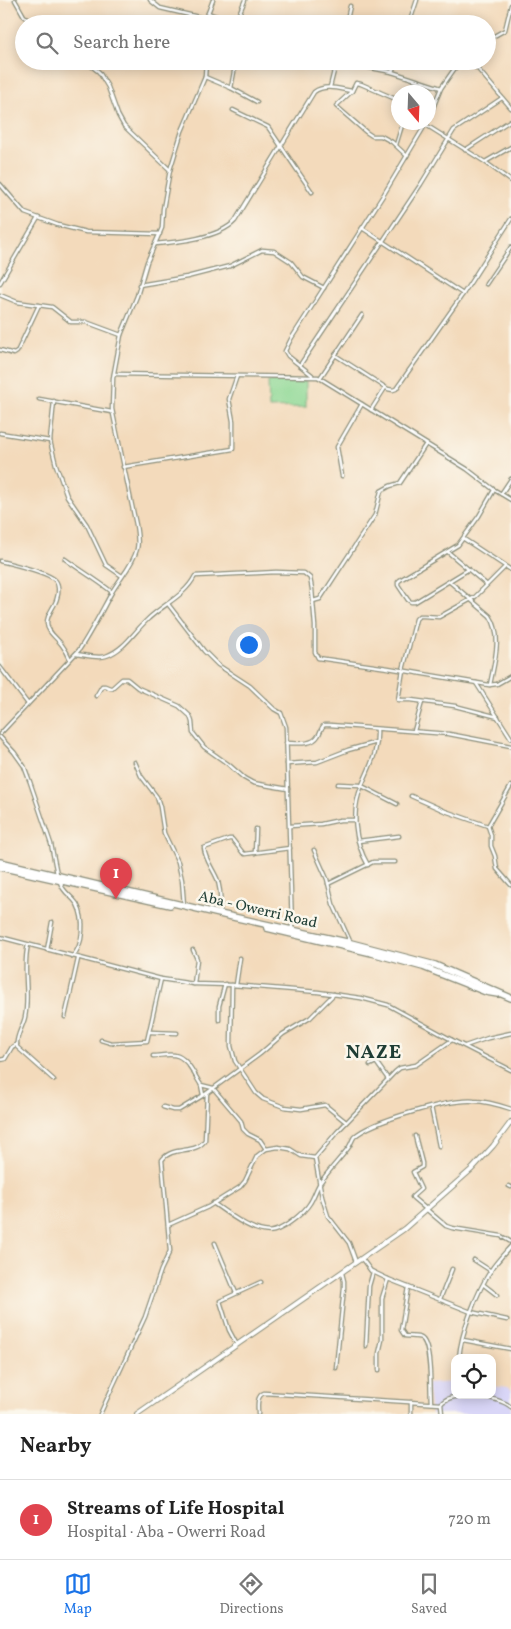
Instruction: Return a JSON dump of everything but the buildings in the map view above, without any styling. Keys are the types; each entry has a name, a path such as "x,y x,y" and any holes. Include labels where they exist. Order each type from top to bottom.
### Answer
{"highway":[{"name":"Aba - Owerri Road","path":"0,862 59,878 372,953 423,967 486,992 508,996"},
{"name":"Aba - Owerri Road","path":"0,867 184,905 351,943 434,965 508,996"}],"main road":[{"path":"137,1414 404,1229 472,1169 511,1122"}],"street":[{"path":"15,0 23,15"},
{"path":"150,0 160,8 189,15"},
{"path":"213,0 208,13 213,15"},
{"path":"239,15 245,0"},
{"path":"412,15 417,0"},
{"path":"505,30 511,5"},
{"path":"348,15 350,6"},
{"path":"496,35 511,28"},
{"path":"96,70 108,87 124,126 170,170"},
{"path":"72,957 79,947 82,931 78,906 62,888 51,844 24,766 0,735 75,654 89,636 112,592 134,558 138,547 138,538 112,412 111,398 114,374 120,335 137,296 139,286 162,228 163,209 170,170 182,131 205,76 205,70"},
{"path":"231,88 234,70"},
{"path":"330,87 333,70"},
{"path":"381,70 441,88"},
{"path":"436,100 441,88 454,70"},
{"path":"479,70 511,108"},
{"path":"205,76 257,102"},
{"path":"418,85 420,81"},
{"path":"391,97 356,83 352,91 336,106 366,132 372,136 381,136 407,156"},
{"path":"155,244 189,240 229,227 235,221 314,92 320,88 330,87 352,91"},
{"path":"300,365 421,184 454,130 502,98"},
{"path":"232,110 268,127 312,192"},
{"path":"465,150 511,120"},
{"path":"396,146 401,130"},
{"path":"313,376 288,356 285,351 423,130"},
{"path":"436,130 511,181"},
{"path":"485,162 511,147"},
{"path":"0,184 25,213 58,225 86,232 160,234"},
{"path":"0,283 38,218"},
{"path":"335,355 385,388 396,389 463,294 511,219"},
{"path":"362,228 463,294"},
{"path":"486,284 511,247"},
{"path":"139,286 187,277 230,266 262,250 274,251 291,262 304,277 324,288"},
{"path":"0,295 17,302 52,307 71,322 86,322 120,335"},
{"path":"0,350 14,354 17,352 38,305"},
{"path":"320,378 362,315"},
{"path":"114,374 313,376 320,378 467,470 511,500"},
{"path":"123,467 233,449 233,421 229,399 237,376"},
{"path":"371,410 385,388"},
{"path":"39,399 112,412"},
{"path":"54,401 50,441 69,500 87,525 106,565 122,576"},
{"path":"342,476 337,447 362,404"},
{"path":"0,433 50,441"},
{"path":"313,601 320,599 368,528 378,509 381,491 400,483 426,444"},
{"path":"501,494 511,480"},
{"path":"469,569 450,582 411,602 398,582 448,552 464,539 494,490"},
{"path":"464,539 511,570"},
{"path":"448,552 487,584"},
{"path":"65,558 112,592"},
{"path":"0,560 43,574 57,582 57,600 48,614 47,624 52,635 63,646 70,659"},
{"path":"498,717 455,706 398,700 403,670 416,619 419,616 439,617 469,600 505,566"},
{"path":"75,654 102,656 113,653 132,637 147,620 192,583 195,576 276,572 304,573 310,578 316,626 315,652 318,658 490,685 497,684 511,676"},
{"path":"450,582 490,616 494,622 497,642 490,685"},
{"path":"168,604 218,665 250,686 274,709 281,713 286,727 292,930"},
{"path":"0,668 28,704"},
{"path":"96,696 102,686 112,688 122,679 127,679 138,688 179,706 185,711 190,716 193,733 204,748 249,781 288,789"},
{"path":"476,683 511,738"},
{"path":"414,731 422,702"},
{"path":"286,744 314,741 324,725 449,734 511,746"},
{"path":"368,865 361,854 355,820 357,799 376,755 377,729"},
{"path":"287,764 317,762 366,744 378,742"},
{"path":"135,762 141,776 157,797 164,832 178,862 184,905"},
{"path":"338,784 357,784 397,804"},
{"path":"511,786 510,792 488,826 490,846 495,856 497,869 511,885"},
{"path":"411,796 488,826"},
{"path":"290,826 355,820"},
{"path":"255,853 256,829"},
{"path":"358,840 399,836"},
{"path":"220,914 220,891 204,848 232,839 243,853 290,848"},
{"path":"314,850 323,867 333,904 351,943"},
{"path":"328,884 376,862 395,862"},
{"path":"47,950 52,922"},
{"path":"0,937 78,959 161,979 194,984 225,984 334,994 361,998 392,1006 452,1040 511,1070"},
{"path":"0,1060 5,1059 12,1047 17,1044 25,1018 25,955 28,945"},
{"path":"193,950 197,959 194,984"},
{"path":"236,985 240,958"},
{"path":"65,1017 78,959"},
{"path":"101,1040 111,1043 147,1041 161,979"},
{"path":"219,1020 219,1006 225,984"},
{"path":"232,985 230,1046 239,1069 256,1093 284,1108 301,1110 325,1105 346,1122"},
{"path":"163,1107 179,1110 205,1094 260,1054 283,1034 310,1018 334,994"},
{"path":"150,1032 177,1033"},
{"path":"464,1046 511,1033"},
{"path":"356,1262 350,1244 328,1216 319,1184 315,1158 346,1122 400,1068 416,1065 452,1040"},
{"path":"17,1044 54,1080"},
{"path":"100,1414 145,1317 170,1250 162,1160 169,1152 195,1147 203,1144 205,1140 205,1094 202,1085 189,1066 178,1056 153,1056"},
{"path":"370,1065 376,1062 388,1079"},
{"path":"202,1085 213,1088 241,1121 248,1134 260,1140 266,1149"},
{"path":"213,1204 243,1223 268,1232 275,1231 303,1212 311,1202 319,1184 355,1137 362,1132 399,1116 431,1107 472,1100 511,1109"},
{"path":"431,1107 439,1146"},
{"path":"415,1136 422,1167 413,1172 421,1189 412,1197 446,1226 501,1236 511,1244 491,1271 471,1312 460,1354"},
{"path":"168,1225 213,1204 246,1182 257,1156 266,1149 278,1147 290,1149 302,1156 315,1158"},
{"path":"214,1243 236,1293"},
{"path":"362,1259 373,1272 388,1279 471,1312 507,1320"},
{"path":"474,1260 491,1271"},
{"path":"440,1299 452,1269"},
{"path":"366,1346 368,1286 373,1272"},
{"path":"336,1368 344,1288 342,1273"},
{"path":"379,1370 379,1353 382,1340 382,1298 388,1279"},
{"path":"236,1345 220,1303 222,1300 261,1282"},
{"path":"484,1285 497,1295"},
{"path":"408,1287 401,1330 405,1336 423,1339 430,1363 430,1403"},
{"path":"463,1340 511,1349"},
{"path":"258,1414 260,1394 264,1393 441,1404"},
{"path":"441,1404 447,1398 451,1398"},
{"path":"489,1399 505,1402 511,1407"},
{"path":"411,1402 411,1414"},
{"path":"441,1404 442,1414"}],"shaded area":[{"path":"451,1382 451,1399 496,1399 496,1387 507,1388 511,1391 511,1414 431,1414 427,1384"}],"green space":[{"path":"268,381 306,381 306,407 269,408"}],"place":[{"name":"Streams of Life Hospital","path":"116,899"}],"district":[{"name":"NAZE","path":"374,1051"}]}
